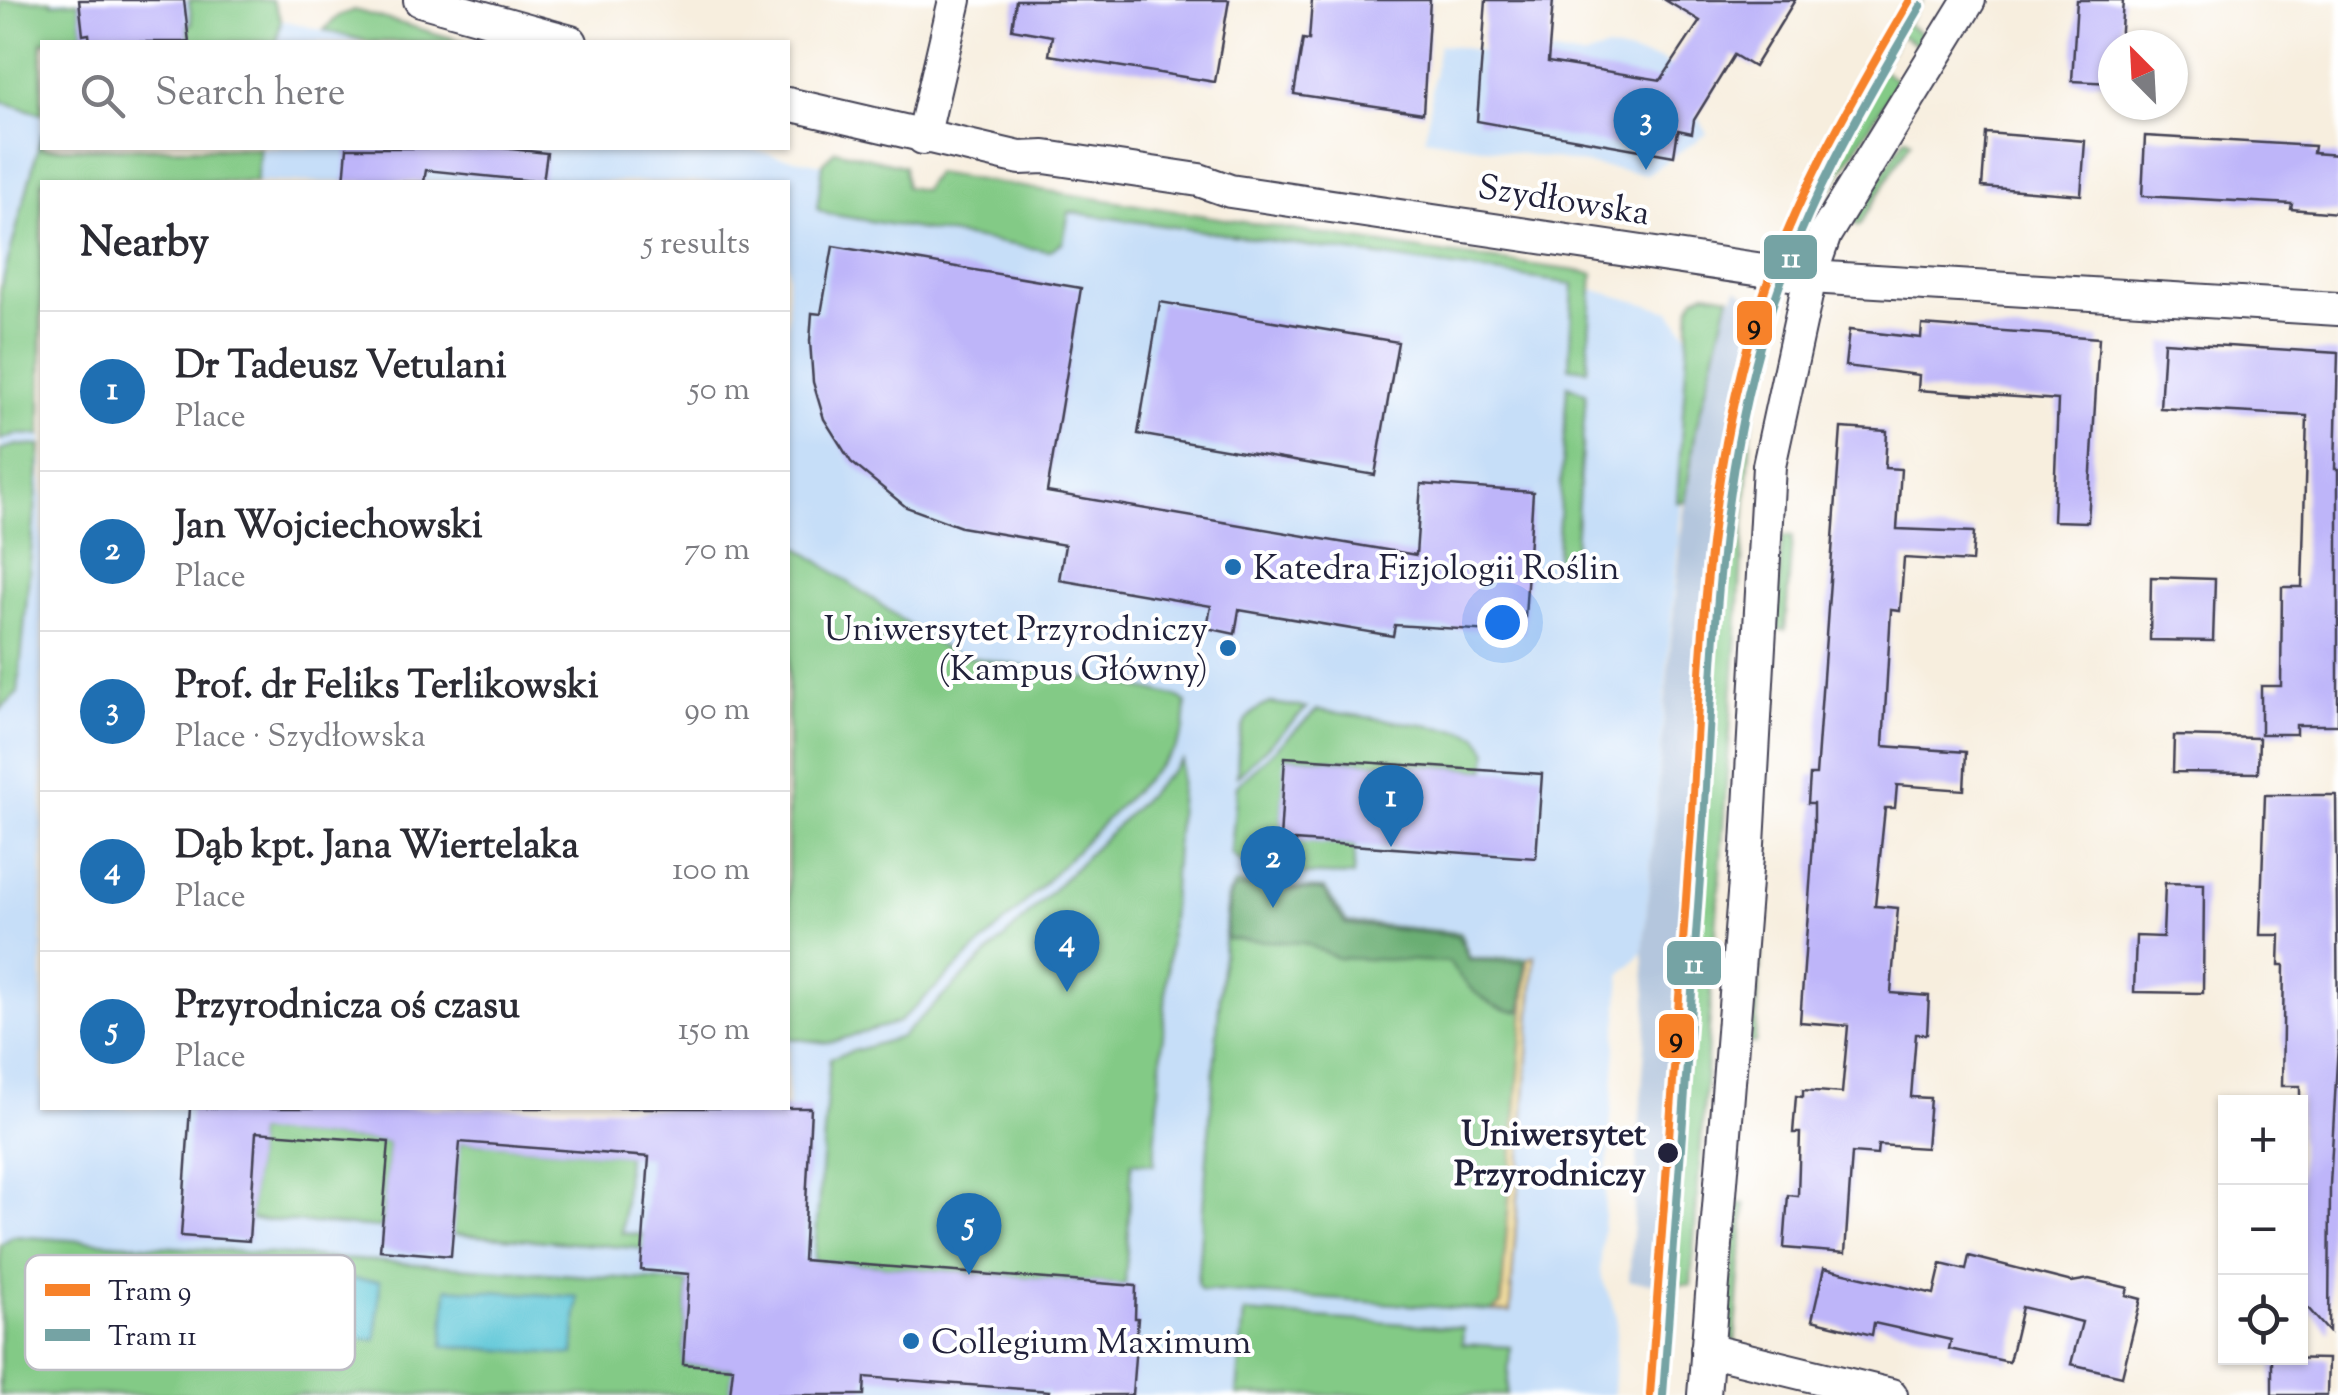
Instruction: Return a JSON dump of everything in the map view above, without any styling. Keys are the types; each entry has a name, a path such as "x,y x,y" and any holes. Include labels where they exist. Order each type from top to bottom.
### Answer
{"street":[{"path":"420,0 564,40"},
{"path":"924,138 955,0"},
{"path":"1704,1395 1748,844 1769,466 1810,277 1826,234 1969,0"},
{"name":"Szydłowska","path":"790,104 1020,158 1044,157 1199,180 1230,191 1810,277 2338,309"},
{"path":"1706,1350 1891,1395"}],"shaded area":[{"name":"Uniwersytet Przyrodniczy (Kampus Główny)","path":"0,0 272,0 281,20 361,40 40,40 40,150 754,150 898,177 906,187 1574,284 1670,311 1695,344 1643,952 1621,974 1600,1273 1617,1316 1613,1395 0,1395"},
{"path":"1439,44 1549,62 1551,53 1583,58 1607,49 1661,60 1690,78 1682,113 1698,115 1707,134 1647,174 1425,138"},
{"path":"1737,288 1763,313 1740,414 1719,560 1704,793 1691,906 1687,1035 1678,1078 1664,1284 1629,1281 1647,1013 1643,952 1680,539 1696,429 1729,296"}],"green space":[{"path":"0,0 79,1 83,34 89,34 90,40 40,40 40,113 0,101"},
{"path":"189,0 272,0 281,19 277,40 189,40 187,25 192,24"},
{"path":"1917,0 1922,0 1907,24 1926,36 1919,46 1900,35 1880,68 1898,81 1812,219 1799,221 1877,67"},
{"path":"354,10 459,40 362,40 324,30 338,16"},
{"path":"1905,137 1911,141 1859,226 1853,222"},
{"path":"40,141 40,150 260,150 256,180 40,180 40,435 16,434 0,440 0,291"},
{"path":"835,150 904,166 906,187 923,190 935,173 1427,251 1593,273 1587,369 1569,367 1573,284 1069,212 1063,242 1049,251 828,214 817,209 823,164"},
{"path":"1706,292 1729,296 1696,429 1685,502 1677,502 1690,306 1695,297"},
{"path":"1759,330 1765,337 1751,432 1691,1285 1664,1284 1678,1078 1687,1035 1691,906 1704,793 1719,560 1740,414"},
{"path":"1567,385 1586,393 1573,569 1556,567"},
{"path":"17,445 40,446 18,693 0,710 0,450"},
{"path":"1782,536 1792,537 1785,630 1776,629"},
{"path":"790,541 941,647 959,655 1151,690 1186,703 1184,730 1175,749 1012,916 899,1022 828,1043 790,1038"},
{"path":"1271,703 1307,708 1237,776 1239,742 1245,723 1259,708"},
{"path":"1317,710 1465,731 1478,736 1488,752 1486,770 1286,757 1280,839 1355,845 1353,876 1253,867 1231,853 1237,785"},
{"path":"1182,760 1154,1164 1132,1162 1125,1285 814,1261 830,1058 901,1037"},
{"path":"1759,869 1767,869 1755,1043 1748,1043"},
{"path":"1236,884 1325,889 1347,922 1460,933 1470,958 1528,958 1501,1304 1493,1311 1201,1290 1197,1284 1228,894"},
{"path":"1234,889 1323,891 1345,924 1458,936 1469,960 1525,962 1522,1011 1490,1003 1449,962 1337,958 1304,943 1226,939 1230,895"},
{"path":"256,1132 389,1142 382,1228 250,1219"},
{"path":"460,1142 627,1155 622,1233 742,1242 741,1256 452,1234"},
{"path":"1737,1203 1745,1204 1735,1344 1728,1333"},
{"path":"13,1236 286,1255 25,1255 25,1370 355,1370 355,1260 688,1283 683,1364 733,1368 730,1395 0,1395 0,1245"},
{"path":"1244,1313 1463,1328 1462,1344 1510,1347 1507,1395 1237,1395"}],"sand":[{"path":"1535,955 1510,1312 1493,1311 1501,1304 1528,958"}],"water":[{"path":"355,1279 380,1281 376,1340 355,1339"},
{"path":"447,1288 578,1297 574,1355 443,1346"}],"building":[{"path":"79,0 184,0 189,40 90,40 89,34 83,35"},
{"path":"1016,0 1229,0 1215,82 1049,55 1052,36 1012,29"},
{"path":"1312,0 1430,0 1423,113 1294,94 1303,39 1309,40"},
{"path":"1486,0 1553,0 1548,62 1661,80 1700,21 1665,0 1795,0 1754,67 1734,55 1694,120 1692,133 1678,130 1674,156 1477,121"},
{"path":"2077,0 2123,0 2121,30 2098,30 2098,82 2072,81"},
{"path":"1986,133 2085,141 2081,195 1982,187"},
{"path":"2145,136 2314,146 2313,153 2338,155 2338,213 2291,209 2292,204 2142,196"},
{"path":"347,150 547,153 543,180 426,170 424,180 344,180"},
{"path":"833,246 1081,288 1047,492 1416,555 1421,484 1533,492 1524,633 1395,625 1393,636 1239,610 1235,634 1207,628 1211,606 1059,580 1065,545 961,527 906,507 851,462 824,419 813,382 812,313 821,314"},
{"path":"1160,302 1398,342 1375,475 1138,434"},
{"path":"1922,325 2099,338 2088,522 2053,521 2058,400 1918,390 1919,375 1845,366 1849,330 1921,338"},
{"path":"2164,342 2338,353 2338,725 2296,725 2296,734 2261,734 2261,686 2281,686 2282,587 2302,587 2307,416 2160,408"},
{"path":"1841,428 1887,431 1885,468 1901,469 1897,529 1974,532 1972,562 1904,558 1900,611 1891,610 1883,746 1966,752 1964,790 1897,785 1895,808 1885,808 1875,906 1898,908 1891,993 1929,996 1927,1034 1916,1034 1911,1097 1930,1098 1926,1148 1878,1145 1877,1155 1852,1153 1845,1253 1784,1248 1788,1195 1798,1196 1800,1133 1793,1133 1796,1096 1803,1097 1803,1090 1842,1093 1848,1026 1800,1022 1814,830 1814,803 1808,803 1810,775 1816,775"},
{"path":"2151,577 2215,579 2213,641 2150,640"},
{"path":"2174,736 2259,738 2258,773 2173,772"},
{"path":"1285,757 1542,774 1536,858 1280,840"},
{"path":"2265,795 2336,795 2338,1044 2330,1185 2329,1332 2308,1308 2308,1095 2300,1095 2300,1086 2282,1086 2284,965 2279,965 2280,935 2260,935"},
{"path":"2165,883 2204,884 2203,993 2134,992 2136,936 2163,937"},
{"path":"811,1108 803,1260 1136,1286 1138,1318 1132,1395 1048,1395 1049,1391 865,1377 864,1395 730,1395 733,1368 683,1364 689,1274 641,1270 649,1157 460,1142 451,1256 380,1250 389,1142 256,1132 249,1241 181,1236 190,1110"},
{"path":"1969,1256 2072,1282 2089,1279 2128,1288 2126,1295 2141,1299 2122,1376 2071,1364 2082,1322 2022,1307 2009,1362 1949,1349 1951,1340 1874,1323 1872,1335 1812,1320 1824,1268 1934,1294 1941,1264 1966,1270"},
{"path":"2308,1359 2328,1359 2327,1395 2272,1395 2272,1365 2308,1365"}],"tram line":[{"name":"9","path":"1650,1395 1702,639 1724,450 1753,327 1783,241 1842,118 1910,0"},
{"name":"11","path":"1663,1395 1715,634 1737,448 1766,326 1796,242 1854,122 1921,6"}],"place":[{"name":"Prof. dr Feliks Terlikowski","path":"1646,170"},
{"name":"Katedra Fizjologii Roślin","path":"1233,567"},
{"name":"Uniwersytet Przyrodniczy (Kampus Główny)","path":"1228,648"},
{"name":"Dr Tadeusz Vetulani","path":"1391,847"},
{"name":"Jan Wojciechowski","path":"1273,908"},
{"name":"Dąb kpt. Jana Wiertelaka","path":"1067,992"},
{"name":"Uniwersytet Przyrodniczy","path":"1668,1153"},
{"name":"Przyrodnicza oś czasu","path":"969,1275"},
{"name":"Collegium Maximum","path":"911,1341"}]}
